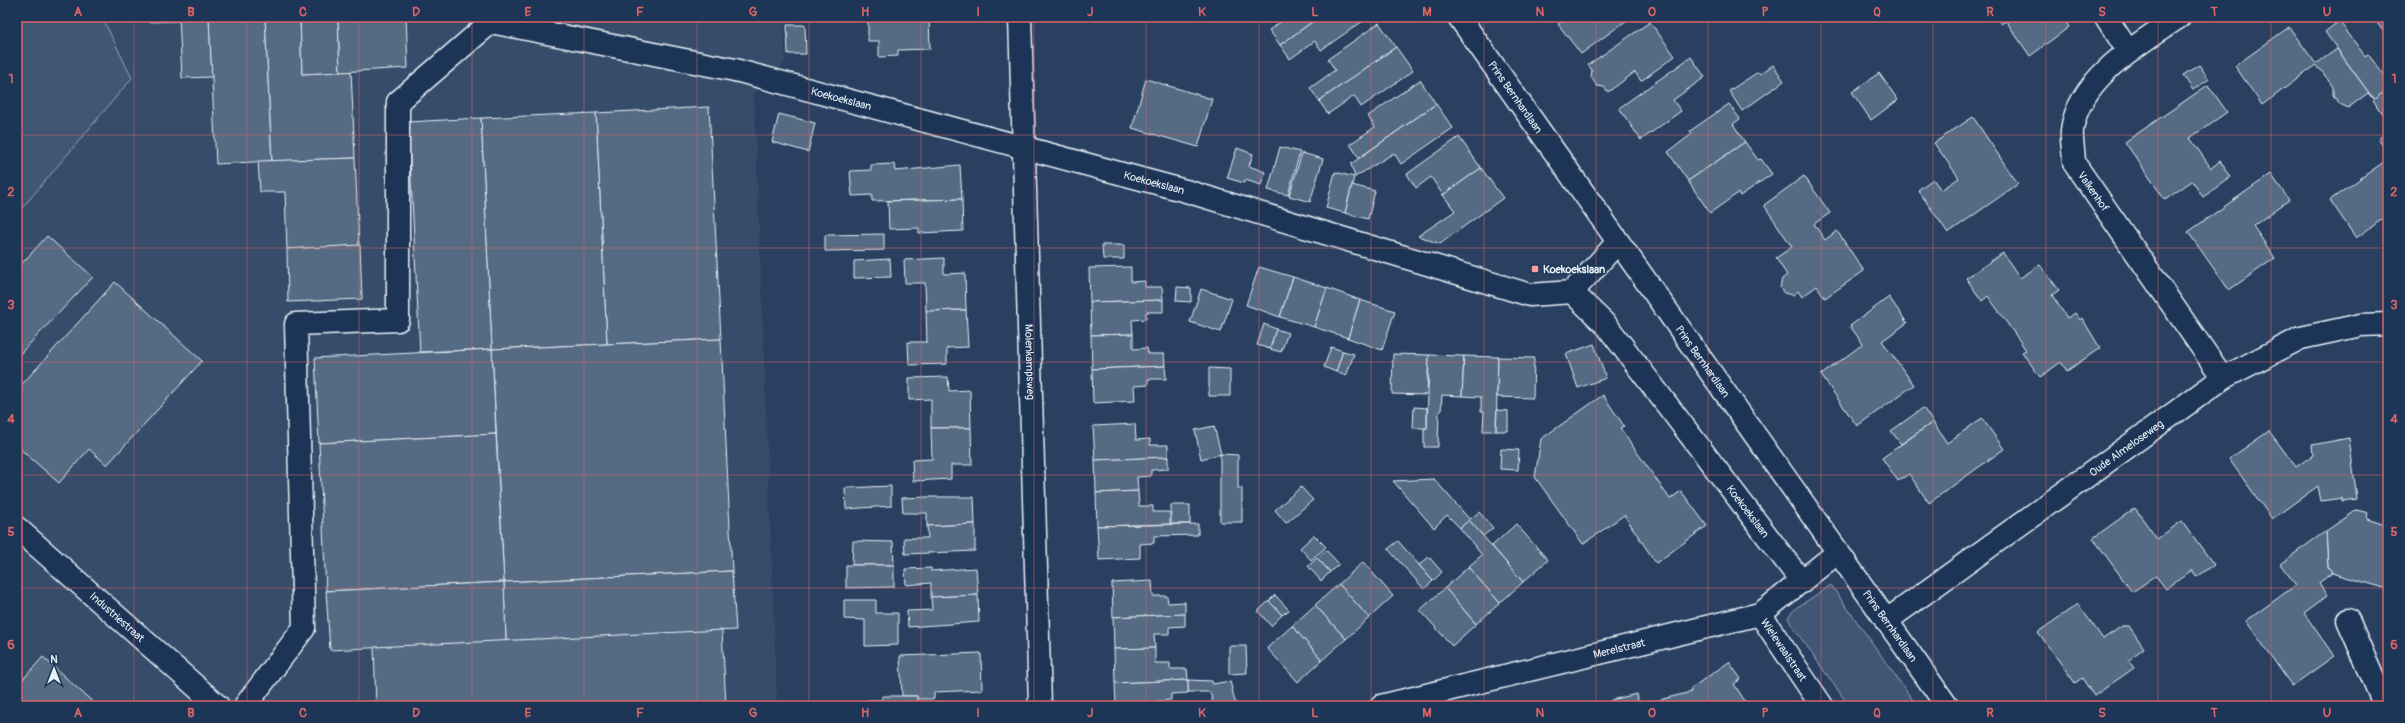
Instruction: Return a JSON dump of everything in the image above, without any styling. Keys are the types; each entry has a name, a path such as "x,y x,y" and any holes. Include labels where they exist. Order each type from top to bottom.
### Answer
{"street":[{"name":"Molenkampsweg","path":"1020,17 1040,706"},
{"name":"Prins Bernhardlaan","path":"1459,17 1837,553 1947,706"},
{"path":"2106,17 2128,51"},
{"name":"Valkenhof","path":"2179,17 2128,51 2085,94 2072,129 2074,163 2223,378"},
{"name":"Koekoekslaan","path":"488,19 735,70 1024,146 1186,191 1530,295 1572,292 1607,326 1802,582"},
{"path":"245,706 304,628 296,324 398,320 398,102 488,19"},
{"path":"1572,292 1618,242"},
{"name":"Oude Almeloseweg","path":"1886,620 2223,378 2301,338 2361,325 2388,324"},
{"name":"Industriestraat","path":"17,528 218,706"},
{"name":"Merelstraat","path":"1382,706 1760,614 1837,553"},
{"name":"Wielewaalstraat","path":"1760,614 1822,706"},
{"path":"2348,620 2385,706"}],"shaded area":[{"path":"17,17 784,17 785,63 754,93 777,706 17,706"},
{"path":"17,17 102,17 132,78 17,214"},
{"path":"1831,585 1917,706 1849,706 1791,624 1788,617 1796,608"}],"building":[{"path":"148,17 179,17 179,21 148,22"},
{"path":"179,17 209,17 212,77 182,78"},
{"path":"209,17 265,17 272,161 216,164"},
{"path":"265,17 300,17 302,74 351,71 355,158 272,161"},
{"path":"300,17 338,17 340,72 302,74"},
{"path":"338,17 406,17 408,68 340,72"},
{"path":"868,17 929,17 930,49 898,50 898,56 879,57 879,41 868,41"},
{"path":"1288,17 1319,17 1280,45 1269,30"},
{"path":"1319,17 1369,17 1321,50 1315,41 1290,59 1280,45"},
{"path":"1568,17 1631,17 1581,54 1558,24"},
{"path":"1996,17 2063,17 2069,27 2030,56 2006,21 2001,24"},
{"path":"2373,17 2388,17 2388,38"},
{"path":"2339,21 2365,56 2368,54 2388,81 2388,89 2374,100 2325,32"},
{"path":"1650,22 1675,56 1641,81 1635,72 1608,92 1604,87 1597,86 1591,77 1592,70 1588,65"},
{"path":"1379,23 1396,47 1319,101 1310,88 1335,70 1328,59"},
{"path":"787,25 805,25 806,54 788,54"},
{"path":"2289,27 2316,64 2337,49 2374,100 2368,93 2348,108 2340,104 2333,95 2333,87 2321,70 2315,66 2262,105 2235,66"},
{"path":"1396,47 1413,71 1361,107 1354,96 1328,114 1319,101"},
{"path":"1691,57 1705,77 1673,100 1681,111 1641,140 1619,108"},
{"path":"1773,65 1784,81 1742,111 1729,91 1758,72 1760,74"},
{"path":"2199,65 2209,79 2193,90 2183,75"},
{"path":"1879,73 1898,100 1871,120 1852,92"},
{"path":"1146,79 1212,99 1198,147 1132,128"},
{"path":"1420,80 1436,104 1359,158 1350,144 1375,127 1368,116"},
{"path":"2208,85 2227,112 2190,138 2211,168 2220,161 2231,177 2203,197 2192,181 2165,200 2125,142"},
{"path":"2388,89 2388,123 2373,100"},
{"path":"1436,104 1453,128 1401,164 1394,153 1355,177 1351,164"},
{"path":"1729,104 1740,119 1733,124 1745,142 1688,181 1668,152 1692,134 1690,131"},
{"path":"709,107 721,339 607,344 596,113"},
{"path":"596,113 607,344 492,349 481,118"},
{"path":"779,114 815,123 808,152 772,142"},
{"path":"1973,117 2018,184 1948,233 1918,190 1933,179 1941,190 1959,178 1934,143"},
{"path":"481,118 492,349 420,352 408,122"},
{"path":"2388,132 2388,153 2378,139"},
{"path":"1459,137 1481,168 1443,195 1431,177 1416,188 1407,174"},
{"path":"1745,142 1758,160 1761,159 1772,174 1740,196 1738,193 1710,213 1688,181"},
{"path":"1280,147 1300,152 1288,195 1268,190"},
{"path":"1237,148 1253,154 1249,166 1265,172 1261,185 1245,180 1244,183 1227,178"},
{"path":"1302,153 1323,159 1310,202 1289,196"},
{"path":"355,158 359,246 287,249 285,192 260,192 258,161"},
{"path":"2388,159 2388,215 2356,238 2330,200"},
{"path":"894,164 895,171 960,165 962,199 872,201 872,195 852,196 850,171 871,170 871,165"},
{"path":"1481,168 1503,198 1440,244 1418,236 1455,211 1443,195"},
{"path":"1335,172 1354,177 1345,213 1326,208"},
{"path":"2271,174 2289,200 2253,226 2275,258 2229,290 2188,232"},
{"path":"1804,176 1830,213 1814,224 1825,240 1837,231 1864,271 1825,298 1817,286 1802,297 1798,291 1793,295 1784,293 1780,288 1782,279 1787,275 1776,258 1792,247 1764,205"},
{"path":"1352,185 1375,191 1368,219 1345,213"},
{"path":"962,199 963,231 919,233 919,228 889,229 888,201"},
{"path":"884,234 884,250 825,251 825,235"},
{"path":"47,236 93,277 17,357 17,269"},
{"path":"360,245 362,299 288,302 287,249"},
{"path":"1102,245 1124,245 1124,259 1103,259"},
{"path":"2003,253 2020,278 2040,265 2059,290 2052,295 2067,318 2075,313 2080,320 2082,318 2100,348 2067,371 2061,362 2040,377 2022,352 2026,350 1988,296 1982,301 1966,278"},
{"path":"944,258 944,274 965,273 966,310 926,311 925,283 905,283 904,260"},
{"path":"890,259 891,277 854,278 854,261"},
{"path":"1131,267 1131,282 1145,281 1145,287 1162,287 1163,300 1090,302 1089,268"},
{"path":"1259,267 1293,277 1280,317 1246,305"},
{"path":"1293,277 1327,288 1314,327 1280,317"},
{"path":"115,282 202,361 107,465 89,449 59,483 17,446 17,390"},
{"path":"1177,287 1191,288 1191,302 1176,301"},
{"path":"1327,288 1360,300 1348,338 1314,327"},
{"path":"1201,289 1232,299 1221,332 1190,322"},
{"path":"1889,297 1907,323 1882,341 1914,385 1857,426 1821,375 1863,344 1850,326"},
{"path":"1163,300 1163,312 1146,312 1146,319 1132,320 1133,334 1091,335 1090,302"},
{"path":"1360,300 1395,311 1382,350 1348,338"},
{"path":"966,310 968,347 947,348 947,364 909,365 908,342 927,342 926,311"},
{"path":"1264,324 1276,329 1270,349 1257,345"},
{"path":"1276,329 1288,333 1281,352 1270,349"},
{"path":"1133,334 1133,349 1147,348 1148,354 1164,354 1165,366 1092,369 1091,335"},
{"path":"721,339 732,571 504,582 492,349"},
{"path":"1594,344 1606,378 1578,388 1566,354"},
{"path":"1331,347 1343,351 1336,372 1324,367"},
{"path":"492,349 496,434 319,443 315,358"},
{"path":"1343,351 1354,354 1346,376 1336,372"},
{"path":"1393,354 1429,355 1427,395 1392,394"},
{"path":"1429,355 1464,356 1462,396 1442,395 1441,411 1439,411 1438,447 1424,447 1424,428 1427,428"},
{"path":"1464,356 1498,357 1496,431 1483,431 1484,412 1481,412 1481,397 1462,396"},
{"path":"1498,357 1534,358 1533,398 1497,397"},
{"path":"1165,366 1166,379 1148,379 1148,385 1134,386 1135,401 1093,403 1092,369"},
{"path":"1209,368 1230,369 1230,396 1209,396"},
{"path":"948,377 949,391 970,390 971,428 931,428 931,399 909,400 909,378"},
{"path":"1603,395 1624,426 1620,428 1670,499 1681,491 1707,526 1656,563 1624,515 1583,544 1535,477 1541,439"},
{"path":"1414,407 1427,408 1427,428 1413,428"},
{"path":"1923,408 1933,422 1901,444 1891,431"},
{"path":"1497,410 1508,411 1508,431 1496,431"},
{"path":"1982,418 2004,449 1929,503 1909,474 1898,481 1882,458 1933,422 1947,443"},
{"path":"1135,424 1136,440 1150,439 1150,445 1168,445 1168,457 1095,460 1093,426"},
{"path":"1214,426 1221,454 1201,459 1195,430"},
{"path":"931,428 971,428 972,465 951,465 951,479 913,481 912,460 932,459"},
{"path":"2269,431 2296,467 2313,455 2312,445 2349,438 2357,499 2342,501 2342,498 2321,501 2318,486 2272,519 2229,459"},
{"path":"496,434 504,582 326,591 319,443"},
{"path":"1501,449 1519,450 1518,470 1500,469"},
{"path":"1221,454 1238,455 1238,488 1242,488 1242,522 1220,522"},
{"path":"1168,457 1168,469 1151,470 1151,476 1137,477 1138,491 1096,493 1095,460"},
{"path":"1434,479 1470,520 1460,528 1447,515 1434,528 1393,481"},
{"path":"891,486 891,506 846,509 845,488"},
{"path":"1301,487 1313,500 1286,523 1275,510"},
{"path":"1138,491 1139,506 1153,506 1153,512 1170,512 1170,524 1097,526 1096,493"},
{"path":"974,497 975,524 927,526 927,513 903,513 902,498"},
{"path":"1171,505 1190,505 1190,524 1171,524"},
{"path":"2135,508 2157,539 2182,521 2214,565 2197,577 2192,570 2166,589 2156,576 2132,592 2093,538"},
{"path":"2357,510 2368,513 2367,519 2388,526 2388,589 2332,573 2328,568 2326,531"},
{"path":"1479,512 1493,528 1483,536 1469,520"},
{"path":"1469,520 1523,582 1500,603 1468,567 1482,555 1460,528"},
{"path":"975,524 975,551 905,554 904,538 928,538 927,526"},
{"path":"1198,524 1198,535 1154,536 1154,543 1140,544 1140,558 1099,560 1097,526"},
{"path":"1516,524 1548,560 1523,582 1492,546"},
{"path":"2326,531 2328,568 2332,573 2319,583 2328,595 2304,613 2334,656 2292,686 2246,621 2296,585 2280,564"},
{"path":"1314,535 1326,547 1311,560 1300,548"},
{"path":"853,541 893,542 894,565 852,565"},
{"path":"1398,541 1433,581 1424,589 1388,549"},
{"path":"1326,550 1339,564 1330,572 1317,558"},
{"path":"1429,557 1442,572 1433,581 1419,565"},
{"path":"1317,558 1330,572 1321,581 1308,566"},
{"path":"1363,562 1393,596 1369,618 1339,584"},
{"path":"846,565 894,565 894,587 846,588"},
{"path":"1468,567 1500,603 1476,624 1445,588"},
{"path":"931,568 931,571 976,568 978,595 931,597 931,583 906,585 905,569"},
{"path":"732,571 736,630 506,641 504,582"},
{"path":"1152,581 1153,596 1167,596 1168,603 1185,602 1185,614 1113,617 1112,583"},
{"path":"504,582 506,641 330,650 326,591"},
{"path":"1339,584 1369,618 1346,639 1315,605"},
{"path":"1445,588 1476,624 1452,646 1420,610"},
{"path":"978,595 979,622 908,627 907,611 932,610 931,597"},
{"path":"1275,595 1289,610 1282,615 1269,601"},
{"path":"844,600 876,600 876,613 898,613 898,645 865,646 865,620 844,619"},
{"path":"1269,601 1282,615 1271,626 1258,611"},
{"path":"2078,604 2103,639 2122,626 2129,626 2144,648 2128,660 2134,668 2094,696 2082,678 2075,683 2038,632"},
{"path":"1315,605 1346,639 1322,660 1292,626"},
{"path":"1185,614 1185,626 1169,627 1169,634 1154,634 1155,648 1114,649 1113,617"},
{"path":"1292,626 1322,660 1298,682 1267,648"},
{"path":"722,630 726,706 376,706 374,647"},
{"path":"1229,646 1246,646 1247,673 1229,674"},
{"path":"1155,648 1155,663 1170,663 1170,669 1187,669 1188,680 1115,683 1114,649"},
{"path":"981,653 982,690 934,692 934,699 917,699 917,696 902,696 900,656"},
{"path":"43,657 97,706 17,706 17,686"},
{"path":"1729,662 1741,679 1734,684 1748,706 1703,706 1701,703 1691,706 1613,706 1611,700 1637,694 1639,705 1691,692 1690,689"},
{"path":"1188,680 1212,681 1213,684 1230,681 1236,706 1214,706 1210,692 1188,692"},
{"path":"1188,680 1188,693 1171,694 1171,700 1157,701 1157,706 1116,706 1115,683"},
{"path":"882,696 917,696 917,706 868,706 868,700 882,700"}],"place":[{"name":"Koekoekslaan","path":"1535,269"}]}
